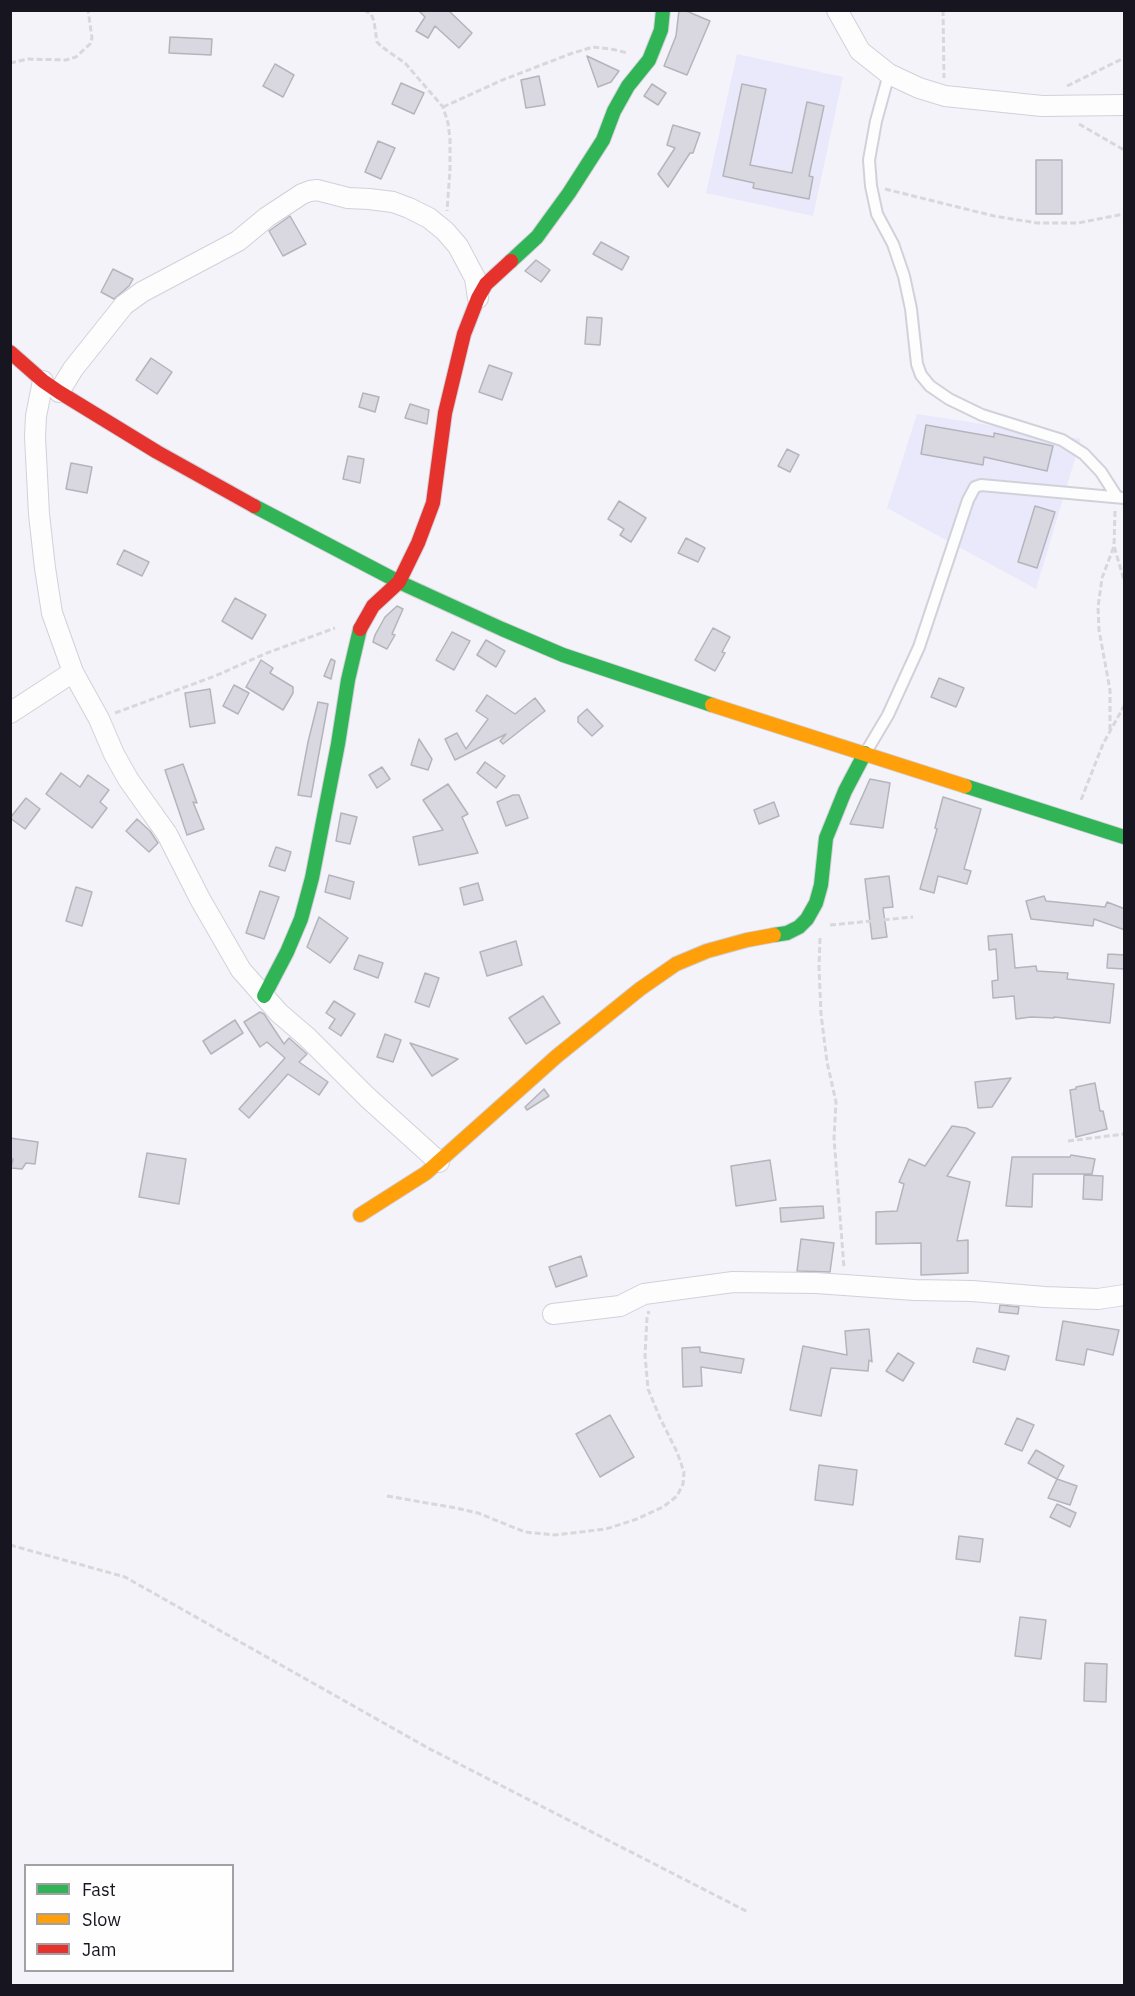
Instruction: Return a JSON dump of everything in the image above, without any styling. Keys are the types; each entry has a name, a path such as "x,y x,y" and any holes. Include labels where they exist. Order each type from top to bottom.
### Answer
{"street":[{"path":"264,996 301,919 312,878 359,630 373,606 399,582 424,528 433,502 445,413 453,374 464,334 478,297 486,284 537,237 569,193 603,140 614,111 628,86 649,60 661,30 663,10"},
{"path":"837,10 860,51 889,74 919,88 945,96 1042,106 1125,105"},
{"path":"439,1162 367,1096 307,1036 279,1013 241,970 223,941 167,834 128,779 114,754 99,719 73,672 52,613 45,568 35,438 36,416 51,386 79,361 124,305 142,292 238,241 267,218 310,191 317,190 348,198 393,202 429,218 458,246 475,278 478,297"},
{"path":"10,352 51,386 158,452 270,515 399,582 563,655 642,683 1125,837"},
{"path":"10,713 73,672"},
{"path":"360,1215 408,1185 439,1162 557,1056 640,989 676,964 707,951 747,940 787,933 799,927 816,903 821,885 826,838 845,791 865,753"},
{"path":"553,1314 621,1306 644,1294 658,1294 733,1282 972,1291 1045,1298 1098,1299 1125,1295"}],"lane":[{"path":"889,74 869,160 871,186 877,214 893,244 904,276 911,309 917,364 921,375 930,386 949,399 974,411 1062,440 1084,454 1121,497"},
{"path":"865,753 888,715 919,647 968,500 975,487 981,485 1121,497"}],"path":[{"path":"10,63 28,59 66,60 76,57 90,44 92,38 88,10"},
{"path":"364,10 374,21 377,42 405,63 443,107 448,123 450,149 445,231"},
{"path":"943,10 945,96"},
{"path":"443,107 500,81 593,47 611,48 649,60"},
{"path":"1063,88 1125,57"},
{"path":"1070,120 1125,150"},
{"path":"871,186 994,216 1037,223 1078,223 1125,214"},
{"path":"1110,730 1110,690 1099,630 1098,607 1102,578 1114,546 1121,497"},
{"path":"1114,546 1125,580"},
{"path":"99,719 337,627"},
{"path":"1074,819 1110,730 1125,706"},
{"path":"821,927 913,917"},
{"path":"820,938 821,1014 827,1062 836,1102 834,1138 845,1285"},
{"path":"1068,1141 1125,1134"},
{"path":"387,1496 478,1513 525,1532 555,1534 606,1529 637,1519 663,1507 677,1496 683,1484 684,1472 648,1389 647,1318 658,1294"},
{"path":"10,1545 124,1577 429,1748 748,1912"}],"shaded area":[{"path":"737,54 843,77 813,216 706,193"},
{"path":"917,414 1081,439 1036,589 887,508"}],"building":[{"path":"418,10 448,10 472,33 459,48 435,26 428,38 416,31 425,17"},
{"path":"679,10 710,21 687,75 664,66 676,36"},
{"path":"170,37 212,39 211,55 169,53"},
{"path":"587,56 619,71 611,82 598,87"},
{"path":"275,64 294,75 283,97 263,86"},
{"path":"539,76 545,105 526,108 521,80"},
{"path":"401,83 424,93 414,114 392,104"},
{"path":"652,84 666,93 658,105 644,96"},
{"path":"742,84 766,89 750,165 792,173 807,102 824,106 809,176 813,177 809,199 753,188 754,183 723,176"},
{"path":"673,125 700,133 693,153 690,153 668,187 658,174 675,148 667,145"},
{"path":"378,141 395,148 381,179 365,172"},
{"path":"1036,160 1062,160 1062,214 1036,214"},
{"path":"290,216 306,244 283,256 269,231"},
{"path":"601,242 629,257 622,270 593,254"},
{"path":"536,260 550,270 541,282 525,271"},
{"path":"113,269 133,279 129,286 114,299 101,292"},
{"path":"587,317 602,318 600,345 585,344"},
{"path":"151,358 172,372 157,394 136,380"},
{"path":"489,365 512,373 502,400 479,392"},
{"path":"363,393 379,397 375,412 359,407"},
{"path":"410,404 429,410 427,424 405,418"},
{"path":"926,425 994,437 994,433 1053,446 1047,471 984,457 983,465 921,454"},
{"path":"787,449 799,455 790,472 778,466"},
{"path":"348,456 364,459 360,483 343,479"},
{"path":"71,463 92,467 87,493 66,489"},
{"path":"619,501 646,518 631,542 620,535 624,529 608,519"},
{"path":"1035,506 1055,512 1037,568 1018,562"},
{"path":"686,538 705,548 698,562 678,553"},
{"path":"124,550 149,562 142,576 117,564"},
{"path":"235,598 266,615 252,639 222,621"},
{"path":"397,606 403,609 392,634 395,635 387,649 373,642 385,617"},
{"path":"713,628 730,637 722,652 725,653 715,671 695,660"},
{"path":"452,632 470,641 454,670 436,660"},
{"path":"486,640 505,651 496,667 477,655"},
{"path":"331,659 335,661 331,679 324,676"},
{"path":"261,660 273,668 270,673 293,687 293,693 283,710 246,687"},
{"path":"939,678 964,688 956,707 931,697"},
{"path":"234,685 249,693 238,714 223,706"},
{"path":"210,689 215,723 190,727 185,693"},
{"path":"487,695 515,714 535,698 545,711 503,744 500,741 506,734 455,760 445,739 457,733 466,749 488,719 476,711"},
{"path":"318,702 328,704 311,797 298,795"},
{"path":"587,709 603,726 592,736 578,722 578,717"},
{"path":"419,739 432,759 428,770 411,765"},
{"path":"485,762 505,776 496,788 477,773"},
{"path":"183,764 197,803 193,802 204,829 187,835 165,770"},
{"path":"382,767 390,779 377,788 369,775"},
{"path":"61,773 80,787 88,775 109,790 100,802 107,808 92,828 46,794"},
{"path":"870,779 890,783 883,828 850,824"},
{"path":"448,784 468,814 462,817 478,853 419,865 413,837 443,830 423,800"},
{"path":"513,795 519,795 528,818 506,826 497,802"},
{"path":"943,797 981,809 964,869 971,871 967,884 938,876 934,893 920,889 937,829 935,828"},
{"path":"26,798 40,809 25,829 10,818"},
{"path":"774,802 779,816 759,824 754,810"},
{"path":"341,813 357,817 350,844 336,841"},
{"path":"137,819 150,831 158,843 149,852 126,831"},
{"path":"276,847 291,852 285,871 269,866"},
{"path":"329,875 354,882 350,899 325,892"},
{"path":"889,876 893,907 883,908 887,937 872,939 865,879"},
{"path":"478,883 483,900 464,905 460,888"},
{"path":"76,887 92,892 82,926 66,921"},
{"path":"260,891 279,897 264,939 246,933"},
{"path":"1044,896 1046,901 1105,907 1107,902 1125,909 1125,930 1094,919 1093,926 1031,919 1026,901"},
{"path":"319,917 348,938 330,963 307,947"},
{"path":"1012,934 1015,968 1036,966 1037,971 1068,973 1067,979 1114,984 1110,1023 1054,1017 1016,1019 1014,996 993,998 992,981 998,980 996,949 989,950 988,936"},
{"path":"516,941 522,965 487,976 480,952"},
{"path":"1108,954 1125,955 1125,969 1107,968"},
{"path":"359,955 383,963 378,978 354,969"},
{"path":"425,973 439,978 429,1007 415,1002"},
{"path":"543,996 560,1023 526,1044 509,1018"},
{"path":"334,1001 355,1014 341,1036 329,1028 335,1019 326,1013"},
{"path":"260,1012 264,1014 284,1044 289,1038 307,1054 299,1062 328,1082 319,1095 288,1074 249,1118 239,1109 285,1058 267,1042 260,1047 244,1022"},
{"path":"235,1020 243,1033 211,1054 203,1041"},
{"path":"385,1034 401,1040 393,1062 377,1057"},
{"path":"410,1043 458,1059 432,1076"},
{"path":"1011,1078 992,1107 978,1108 975,1082"},
{"path":"1095,1083 1100,1111 1103,1111 1107,1129 1076,1137 1070,1090"},
{"path":"544,1089 549,1096 527,1110 525,1107"},
{"path":"952,1126 966,1128 975,1133 947,1176 970,1182 957,1241 968,1240 968,1273 921,1275 921,1243 876,1244 876,1212 897,1211 904,1184 899,1182 909,1159 925,1166"},
{"path":"10,1138 38,1142 35,1164 26,1163 22,1169 11,1168 13,1159 10,1158"},
{"path":"147,1153 186,1159 179,1204 139,1197"},
{"path":"1071,1155 1095,1159 1092,1174 1033,1174 1032,1207 1006,1206 1012,1157 1070,1157"},
{"path":"770,1160 776,1200 736,1206 731,1166"},
{"path":"1084,1175 1103,1176 1102,1200 1083,1199"},
{"path":"823,1206 824,1218 781,1222 780,1208"},
{"path":"801,1239 834,1243 830,1272 797,1271"},
{"path":"581,1256 587,1276 556,1287 549,1267"},
{"path":"1000,1305 1019,1307 1018,1314 999,1312"},
{"path":"1063,1321 1119,1330 1113,1355 1087,1349 1084,1365 1056,1360"},
{"path":"869,1329 872,1362 869,1360 868,1371 831,1368 821,1416 790,1410 803,1346 847,1355 845,1331"},
{"path":"700,1347 700,1352 744,1359 741,1373 701,1367 702,1386 683,1387 682,1348"},
{"path":"977,1348 1009,1356 1005,1370 973,1362"},
{"path":"898,1353 914,1363 903,1381 886,1371"},
{"path":"610,1415 634,1457 600,1477 576,1434"},
{"path":"1017,1418 1034,1425 1022,1451 1005,1444"},
{"path":"1036,1450 1064,1466 1057,1479 1028,1463"},
{"path":"819,1465 857,1470 853,1505 815,1500"},
{"path":"1057,1479 1077,1486 1070,1505 1048,1498"},
{"path":"1057,1504 1076,1513 1070,1527 1050,1517"},
{"path":"959,1536 983,1539 980,1562 956,1559"},
{"path":"1020,1617 1046,1620 1041,1659 1015,1656"},
{"path":"1085,1663 1107,1664 1106,1702 1084,1701"}],"traffic: fast":[{"path":"511,261 537,237 603,140 614,111 628,86 649,60 661,30 663,10"},
{"path":"254,506 399,582 502,629 563,655 712,705"},
{"path":"264,996 301,919 312,878 348,680 360,629"},
{"path":"774,935 787,933 799,927 807,919 816,903 821,885 826,838 845,791 865,753"},
{"path":"965,786 1124,837"}],"traffic: slow":[{"path":"712,705 965,786"},
{"path":"360,1215 426,1173 557,1056 640,989 676,964 707,951 774,935"}],"traffic: jam":[{"path":"360,629 373,606 399,582 418,543 433,503 445,413 464,334 486,284 511,261"},
{"path":"10,352 59,392 157,452 254,506"}]}
